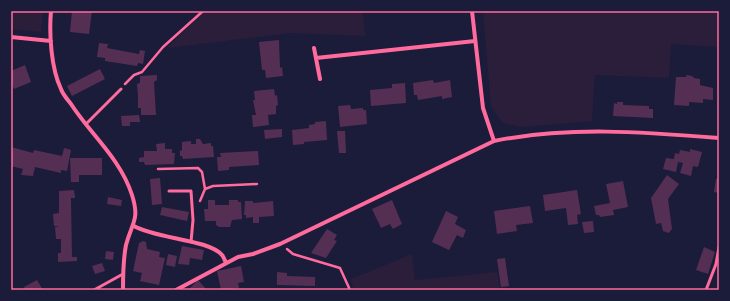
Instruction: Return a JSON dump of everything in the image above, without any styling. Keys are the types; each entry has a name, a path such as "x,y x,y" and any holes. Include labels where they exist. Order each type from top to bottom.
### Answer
{"street":[{"path":"51,11 51,41 61,89 86,124 107,148 123,173 132,195 136,214 134,226 127,243 123,265 123,290"},
{"path":"472,11 483,108 494,141"},
{"path":"11,37 51,41"},
{"path":"316,58 475,41"},
{"path":"314,48 320,79"},
{"path":"176,290 226,263 280,244 494,141 513,137 583,131 719,138"},
{"path":"134,226 155,235 203,245 222,255 226,263"}],"lane":[{"path":"86,124 121,89"},
{"path":"169,191 191,191 193,220 191,242"},
{"path":"706,290 716,264 719,247"},
{"path":"94,290 123,274"}],"path":[{"path":"121,89 134,75 142,72 163,47 203,11"},
{"path":"158,169 198,168 202,172 205,189 193,220"},
{"path":"205,189 214,186 257,184"},
{"path":"284,247 293,254 340,268 350,290"}],"shaded area":[{"path":"11,11 43,11 41,32 11,29"},
{"path":"204,11 363,11 365,36 290,33 167,48"},
{"path":"483,11 719,11 719,47 671,44 669,78 595,75 592,121 521,127 503,123 491,107"},
{"path":"412,254 415,280 497,272 500,290 353,290 351,279"}],"building":[{"path":"72,11 92,11 89,34 70,32"},
{"path":"279,40 280,68 282,67 283,76 266,78 265,70 262,70 259,42"},
{"path":"99,43 108,44 107,48 139,54 140,50 145,51 143,64 138,63 137,66 105,61 105,58 97,57"},
{"path":"25,65 31,82 14,89 11,82 11,71"},
{"path":"100,69 105,79 72,96 67,86"},
{"path":"157,75 157,80 154,82 156,115 141,115 141,108 138,108 137,84 140,83 140,76"},
{"path":"687,75 700,79 700,85 713,88 713,100 703,99 703,103 689,102 689,106 674,105 676,77 686,77"},
{"path":"433,80 434,83 450,80 452,97 442,99 442,96 418,100 417,95 414,95 413,83"},
{"path":"405,83 406,103 371,106 370,90 392,88 392,84"},
{"path":"274,89 275,96 277,95 278,105 276,106 276,114 268,115 269,125 253,127 252,115 256,115 253,100 255,100 254,91"},
{"path":"617,102 623,102 623,105 649,106 649,109 653,109 653,118 613,116 614,103 617,104"},
{"path":"350,105 351,109 363,108 363,110 366,110 367,124 340,127 338,106"},
{"path":"139,115 140,122 130,122 130,126 122,126 121,116"},
{"path":"326,121 327,140 304,142 304,144 293,145 292,130 309,128 309,125 315,124 315,122"},
{"path":"282,129 282,137 265,139 264,130"},
{"path":"337,131 345,131 346,153 339,153"},
{"path":"196,139 200,139 203,144 211,143 211,146 213,146 214,157 183,159 182,156 180,156 182,142 191,141 191,144 196,144"},
{"path":"165,143 165,149 172,149 172,153 175,153 174,164 145,165 144,162 139,162 139,158 144,157 144,151 157,151 156,144"},
{"path":"11,147 33,153 34,150 62,156 64,148 71,150 67,171 61,170 61,173 35,167 33,176 21,175 23,169 11,166"},
{"path":"690,149 702,152 698,167 693,166 691,176 680,173 683,163 678,162 676,172 663,169 666,158 674,159 675,153 679,154 680,150 690,152"},
{"path":"258,151 259,165 229,167 229,170 218,171 217,157 221,157 220,153"},
{"path":"70,158 102,158 102,175 79,175 79,182 71,182"},
{"path":"667,175 679,184 668,199 672,229 669,233 663,231 661,223 656,224 651,198"},
{"path":"160,178 162,204 152,205 150,179"},
{"path":"716,179 719,179 719,193 714,192"},
{"path":"623,181 628,207 613,210 614,215 600,217 599,215 596,215 594,206 610,203 606,184"},
{"path":"74,190 75,198 71,198 72,257 77,257 77,261 58,262 58,253 61,253 61,239 56,239 55,227 60,226 54,226 53,214 59,213 59,191"},
{"path":"577,190 581,214 577,215 578,224 568,225 566,208 545,211 543,195"},
{"path":"108,197 122,200 121,206 107,204"},
{"path":"208,200 215,200 215,205 229,205 229,200 238,200 238,202 241,202 242,219 232,220 230,227 219,227 216,225 216,221 205,221 204,209 208,209"},
{"path":"392,200 402,224 393,229 390,224 381,228 372,209"},
{"path":"245,201 253,201 253,203 273,201 274,216 259,217 259,223 253,223 253,217 246,218 246,215 244,215"},
{"path":"530,206 533,223 516,225 517,231 497,234 494,211"},
{"path":"162,207 189,212 187,221 160,215"},
{"path":"446,211 458,217 455,224 466,230 463,238 457,235 449,250 432,242"},
{"path":"593,221 594,232 584,233 582,222"},
{"path":"327,229 337,235 334,240 337,241 326,258 311,253"},
{"path":"143,241 146,242 147,249 160,252 159,257 165,258 159,285 140,281 142,273 133,271 139,243"},
{"path":"182,246 204,250 202,260 190,258 189,265 178,264"},
{"path":"704,247 715,252 708,274 696,270"},
{"path":"106,251 114,252 113,260 105,259"},
{"path":"168,254 177,256 175,267 166,265"},
{"path":"505,258 509,286 501,287 497,259"},
{"path":"102,263 105,271 95,274 92,266"},
{"path":"241,266 244,282 238,283 239,288 221,290 217,271"},
{"path":"277,272 287,273 287,276 315,277 315,286 277,285"},
{"path":"37,280 43,290 26,290 24,287"},
{"path":"198,280 206,289 205,290 192,290 190,288"}]}
